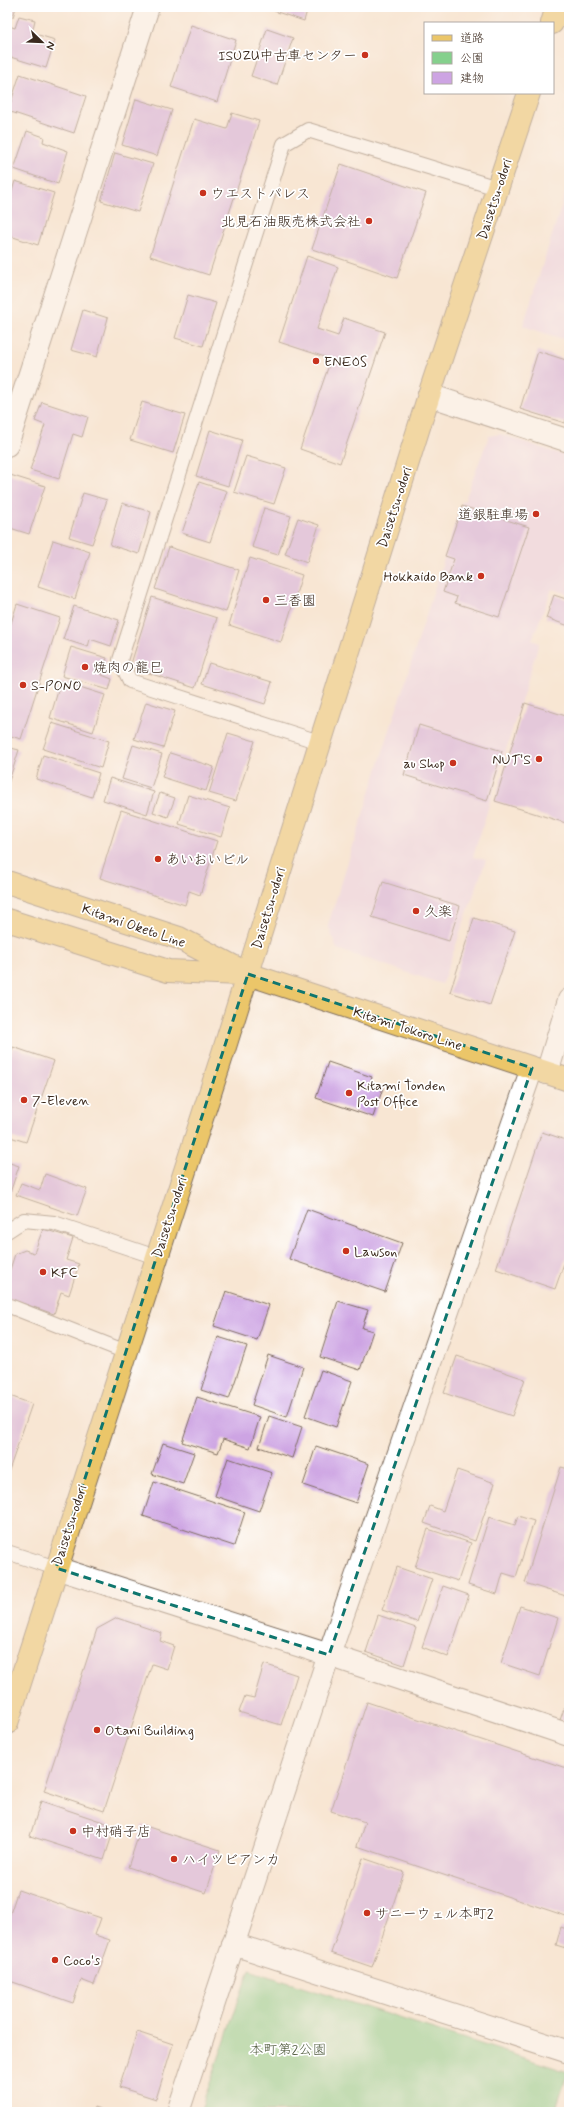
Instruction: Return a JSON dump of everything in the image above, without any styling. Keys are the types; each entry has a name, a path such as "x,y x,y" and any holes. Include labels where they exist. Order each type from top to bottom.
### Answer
{"main road":[{"path":"552,22 557,7"},
{"name":"Daisetsu-odori","path":"7,1723 12,1693 56,1568 126,1352 248,974 319,742 429,396 529,94"},
{"name":"Kitami Oketo Line","path":"7,882 179,938 248,974"},
{"name":"Kitami Oketo Line","path":"7,920 168,971 248,974"},
{"name":"Kitami Tokoro Line","path":"248,974 569,1080"}],"street":[{"path":"7,445 148,7"},
{"path":"429,396 569,441"},
{"path":"178,2112 328,1655 540,1070 569,1000"},
{"path":"56,1568 328,1655 569,1735"},
{"path":"234,1944 569,2052"}],"lane":[{"path":"319,742 130,681 120,660 284,144 308,130 497,188"},
{"path":"7,1231 24,1220 54,1223 156,1257"},
{"path":"7,1305 126,1352"},
{"path":"7,1552 56,1568"}],"highlighted area":[{"path":"248,974 532,1068 329,1655 56,1568"}],"shaded area":[{"path":"569,182 569,341 523,326"},
{"path":"500,434 569,457 569,594 552,589 532,640 539,643 473,857 486,860 442,984 337,949 328,925 462,502 465,500 489,436"}],"green space":[{"name":"本町第2公園","path":"249,1970 568,2072 555,2112 200,2112"}],"building":[{"path":"7,7 16,7 13,17 7,16"},
{"path":"275,7 308,7 304,21 274,11"},
{"path":"19,16 35,20 32,33 55,40 46,68 7,56 7,32 9,26 15,28"},
{"path":"191,25 236,40 217,102 171,87"},
{"path":"267,29 293,38 277,85 251,76"},
{"path":"20,74 86,96 74,133 8,111"},
{"path":"136,99 172,110 157,156 122,145"},
{"name":"ウエストパレス","path":"232,113 259,121 209,275 150,256 194,119 227,129"},
{"path":"27,131 44,137 43,142 68,151 58,184 14,169"},
{"path":"115,153 153,164 138,212 101,201"},
{"name":"北見石油販売株式会社","path":"341,164 426,193 397,278 312,249"},
{"path":"15,181 54,193 38,245 7,235 7,208"},
{"path":"307,256 338,267 317,329 338,336 344,318 385,332 340,463 300,449 331,359 279,342"},
{"path":"188,295 216,303 203,346 175,338"},
{"path":"83,310 108,318 97,357 71,350"},
{"path":"538,351 569,361 569,411 565,423 520,409"},
{"path":"42,402 88,417 82,437 73,434 59,479 30,470 45,425 35,421"},
{"path":"142,402 185,415 173,453 130,440"},
{"path":"210,430 242,440 228,486 196,476"},
{"path":"246,456 286,468 274,504 234,492"},
{"path":"7,474 45,486 29,534 7,527"},
{"path":"199,482 227,491 210,542 182,533"},
{"path":"83,493 107,500 92,544 69,537"},
{"path":"122,503 151,512 139,554 110,545"},
{"name":"Hokkaido Bank","path":"462,506 529,527 499,617 455,603 457,597 443,592 454,559 445,556"},
{"path":"264,508 291,516 278,555 252,547"},
{"path":"298,518 319,525 307,562 285,554"},
{"path":"53,540 90,552 75,599 38,587"},
{"path":"169,547 239,570 226,612 155,589"},
{"name":"三香園","path":"250,558 302,575 281,642 229,625"},
{"path":"554,595 569,600 569,626 546,618"},
{"path":"152,597 217,618 195,688 130,667"},
{"name":"S-PONO","path":"17,604 60,618 21,739 7,735 7,636"},
{"path":"74,606 119,620 111,646 90,639 88,647 63,639"},
{"name":"焼肉の龍巳","path":"71,647 107,658 102,675 112,679 109,690 62,676"},
{"path":"209,663 272,682 265,704 202,684"},
{"path":"61,681 105,695 93,732 50,718"},
{"path":"146,702 175,711 163,748 134,739"},
{"name":"NUT'S","path":"525,703 569,717 569,824 495,801"},
{"path":"52,723 109,741 101,768 43,749"},
{"name":"au Shop","path":"419,725 502,751 487,801 404,775"},
{"path":"228,733 255,741 236,801 209,793"},
{"path":"133,745 162,754 151,788 122,779"},
{"path":"7,747 19,750 7,787"},
{"path":"170,753 214,767 206,791 162,777"},
{"path":"43,755 99,773 92,797 36,779"},
{"path":"110,778 154,792 147,814 103,800"},
{"path":"160,793 175,798 168,817 153,812"},
{"path":"188,795 230,808 221,837 179,824"},
{"name":"あいおいビル","path":"121,810 217,841 200,895 189,891 185,905 100,878"},
{"name":"久楽","path":"383,882 460,906 449,941 372,917"},
{"path":"474,918 515,931 490,1005 450,992"},
{"name":"7-Eleven","path":"13,1047 54,1061 26,1142 7,1136 7,1065"},
{"name":"Kitami Tonden Post Office","path":"328,1062 372,1077 370,1084 383,1088 373,1117 316,1098"},
{"path":"542,1132 569,1141 569,1249 555,1289 496,1269"},
{"path":"7,1162 19,1166 7,1202"},
{"path":"45,1174 87,1189 77,1216 16,1195 21,1183 40,1190"},
{"name":"Lawson","path":"307,1209 402,1243 385,1292 289,1259"},
{"name":"KFC","path":"43,1229 73,1238 66,1260 79,1264 69,1295 61,1292 54,1314 7,1298 7,1279 15,1254 25,1250 34,1253"},
{"path":"226,1291 269,1305 257,1340 214,1326"},
{"path":"338,1301 368,1310 362,1328 373,1331 360,1370 320,1357"},
{"path":"218,1337 247,1346 229,1399 201,1390"},
{"path":"268,1355 303,1367 287,1417 252,1405"},
{"path":"457,1356 525,1379 512,1416 444,1393"},
{"path":"321,1370 352,1381 336,1427 305,1416"},
{"path":"7,1395 32,1404 7,1476"},
{"path":"197,1397 260,1417 250,1448 223,1439 218,1453 182,1442"},
{"path":"269,1416 302,1427 292,1458 259,1447"},
{"path":"163,1443 194,1453 183,1484 152,1474"},
{"path":"316,1446 369,1464 356,1503 303,1485"},
{"path":"228,1458 272,1473 259,1511 215,1496"},
{"path":"561,1467 569,1469 569,1597 525,1583"},
{"path":"457,1470 495,1483 475,1541 424,1523 430,1506 443,1511"},
{"path":"154,1482 245,1512 234,1546 143,1516"},
{"path":"518,1516 534,1521 516,1577 503,1573 497,1594 468,1585 489,1517 515,1525"},
{"path":"428,1529 471,1543 458,1581 415,1567"},
{"path":"397,1567 432,1579 417,1622 382,1610"},
{"path":"443,1586 469,1595 448,1657 422,1647"},
{"path":"520,1606 558,1618 540,1676 501,1663"},
{"path":"378,1615 416,1628 404,1665 366,1652"},
{"name":"Otani Building","path":"117,1618 162,1633 160,1641 174,1646 167,1669 152,1664 104,1811 44,1791 97,1629"},
{"path":"264,1664 297,1675 281,1725 239,1712 245,1696 254,1698"},
{"path":"569,1695 569,1723 560,1720"},
{"path":"367,1702 569,1769 569,1917 357,1846 365,1822 331,1811"},
{"name":"中村硝子店","path":"41,1801 115,1826 104,1860 30,1836"},
{"name":"ハイツビアンカ","path":"142,1825 220,1850 206,1893 128,1867"},
{"name":"サニーウェル本町2","path":"363,1858 404,1872 372,1967 331,1953"},
{"name":"Coco's","path":"18,1890 101,1918 95,1935 110,1940 94,1985 81,1980 73,2003 7,1980 7,1923"},
{"path":"561,1927 569,1930 569,1949 556,1945"},
{"path":"137,2032 173,2044 156,2099 119,2087"},
{"path":"94,2107 109,2112 93,2112"}],"place":[{"name":"ISUZU中古車センター","path":"365,55"},
{"name":"ウエストパレス","path":"203,193"},
{"name":"北見石油販売株式会社","path":"369,221"},
{"name":"ENEOS","path":"316,361"},
{"name":"道銀駐車場","path":"536,514"},
{"name":"Hokkaido Bank","path":"481,576"},
{"name":"三香園","path":"266,600"},
{"name":"焼肉の龍巳","path":"85,667"},
{"name":"S-PONO","path":"23,685"},
{"name":"NUT'S","path":"539,759"},
{"name":"au Shop","path":"453,763"},
{"name":"あいおいビル","path":"158,859"},
{"name":"久楽","path":"416,911"},
{"name":"Kitami Tonden Post Office","path":"349,1093"},
{"name":"7-Eleven","path":"24,1100"},
{"name":"Lawson","path":"346,1251"},
{"name":"KFC","path":"43,1272"},
{"name":"Otani Building","path":"97,1730"},
{"name":"中村硝子店","path":"73,1831"},
{"name":"ハイツビアンカ","path":"174,1859"},
{"name":"サニーウェル本町2","path":"367,1913"},
{"name":"Coco's","path":"55,1960"}]}
